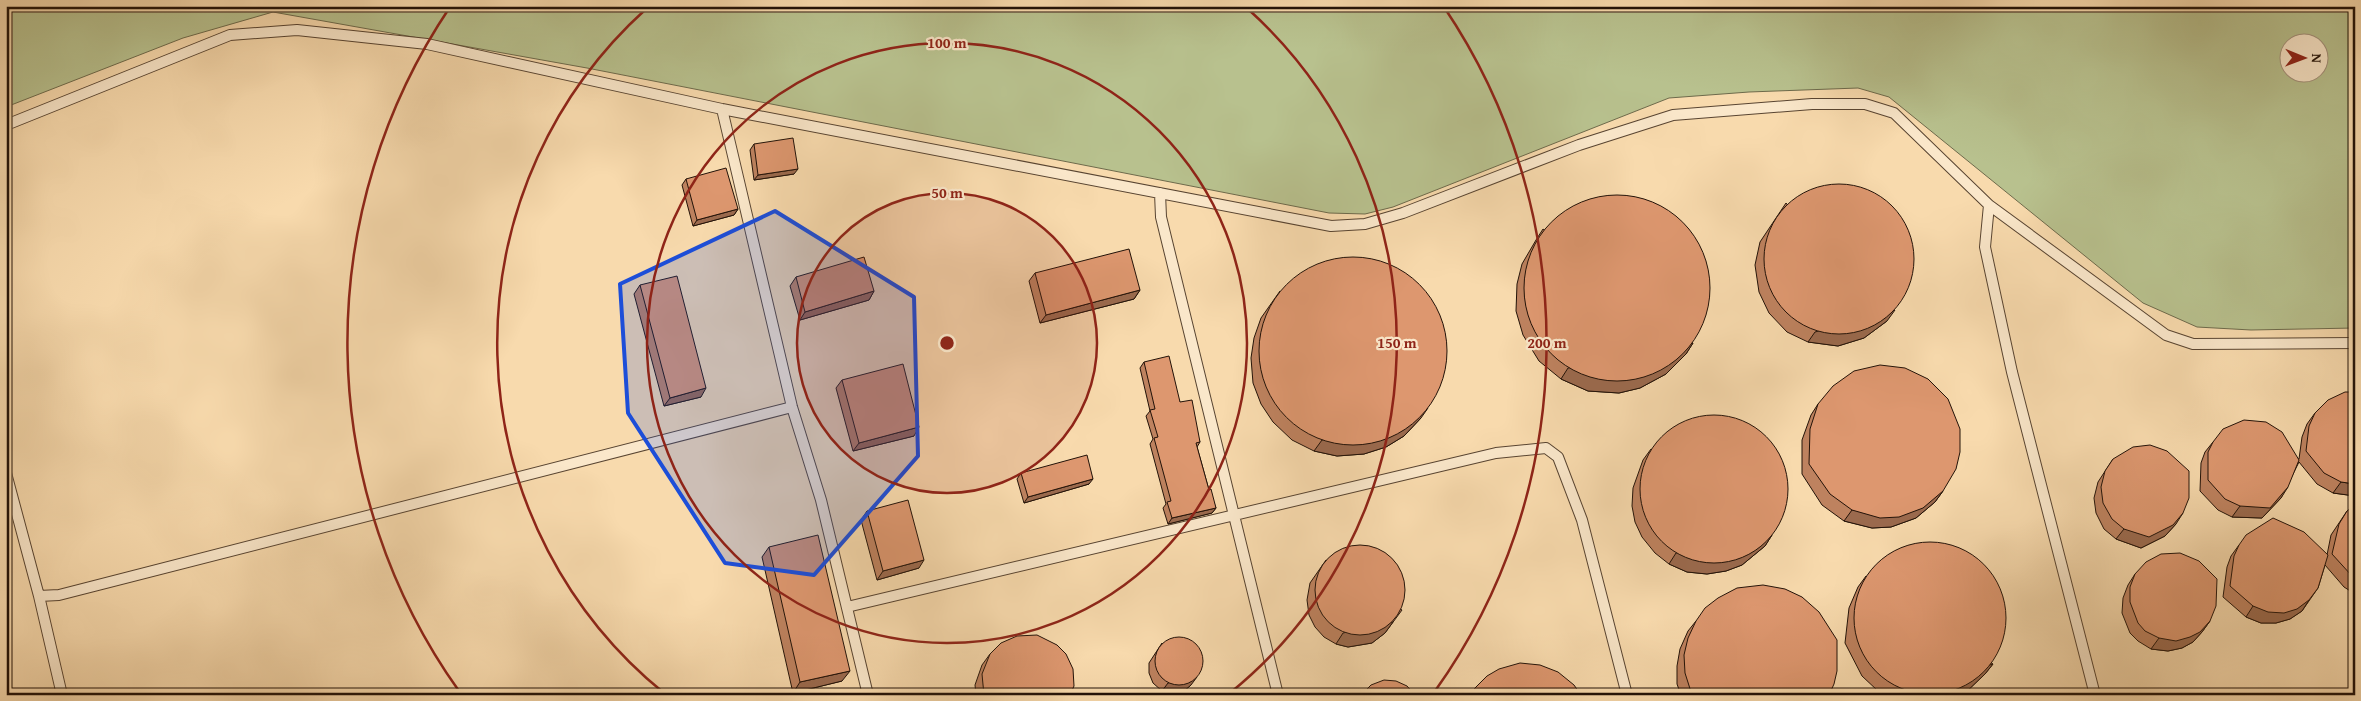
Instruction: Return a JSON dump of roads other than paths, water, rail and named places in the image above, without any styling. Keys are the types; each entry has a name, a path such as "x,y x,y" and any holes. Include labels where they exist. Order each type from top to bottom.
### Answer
{"lane":[{"path":"6,125 230,35 297,30 427,44 722,109 1331,226 1365,224 1403,213 1579,145 1673,115 1812,104 1865,104 1894,113 1989,204 2166,335 2193,344 2355,343"},
{"path":"722,109 792,407 821,500 868,695"},
{"path":"1160,193 1161,217 1278,695"},
{"path":"1989,204 1985,247 1987,257 2012,372 2095,695"},
{"path":"39,596 59,595 792,407"},
{"path":"847,607 1496,453 1546,448 1558,456 1582,520 1627,695"},
{"path":"6,473 39,596 62,695"}]}
